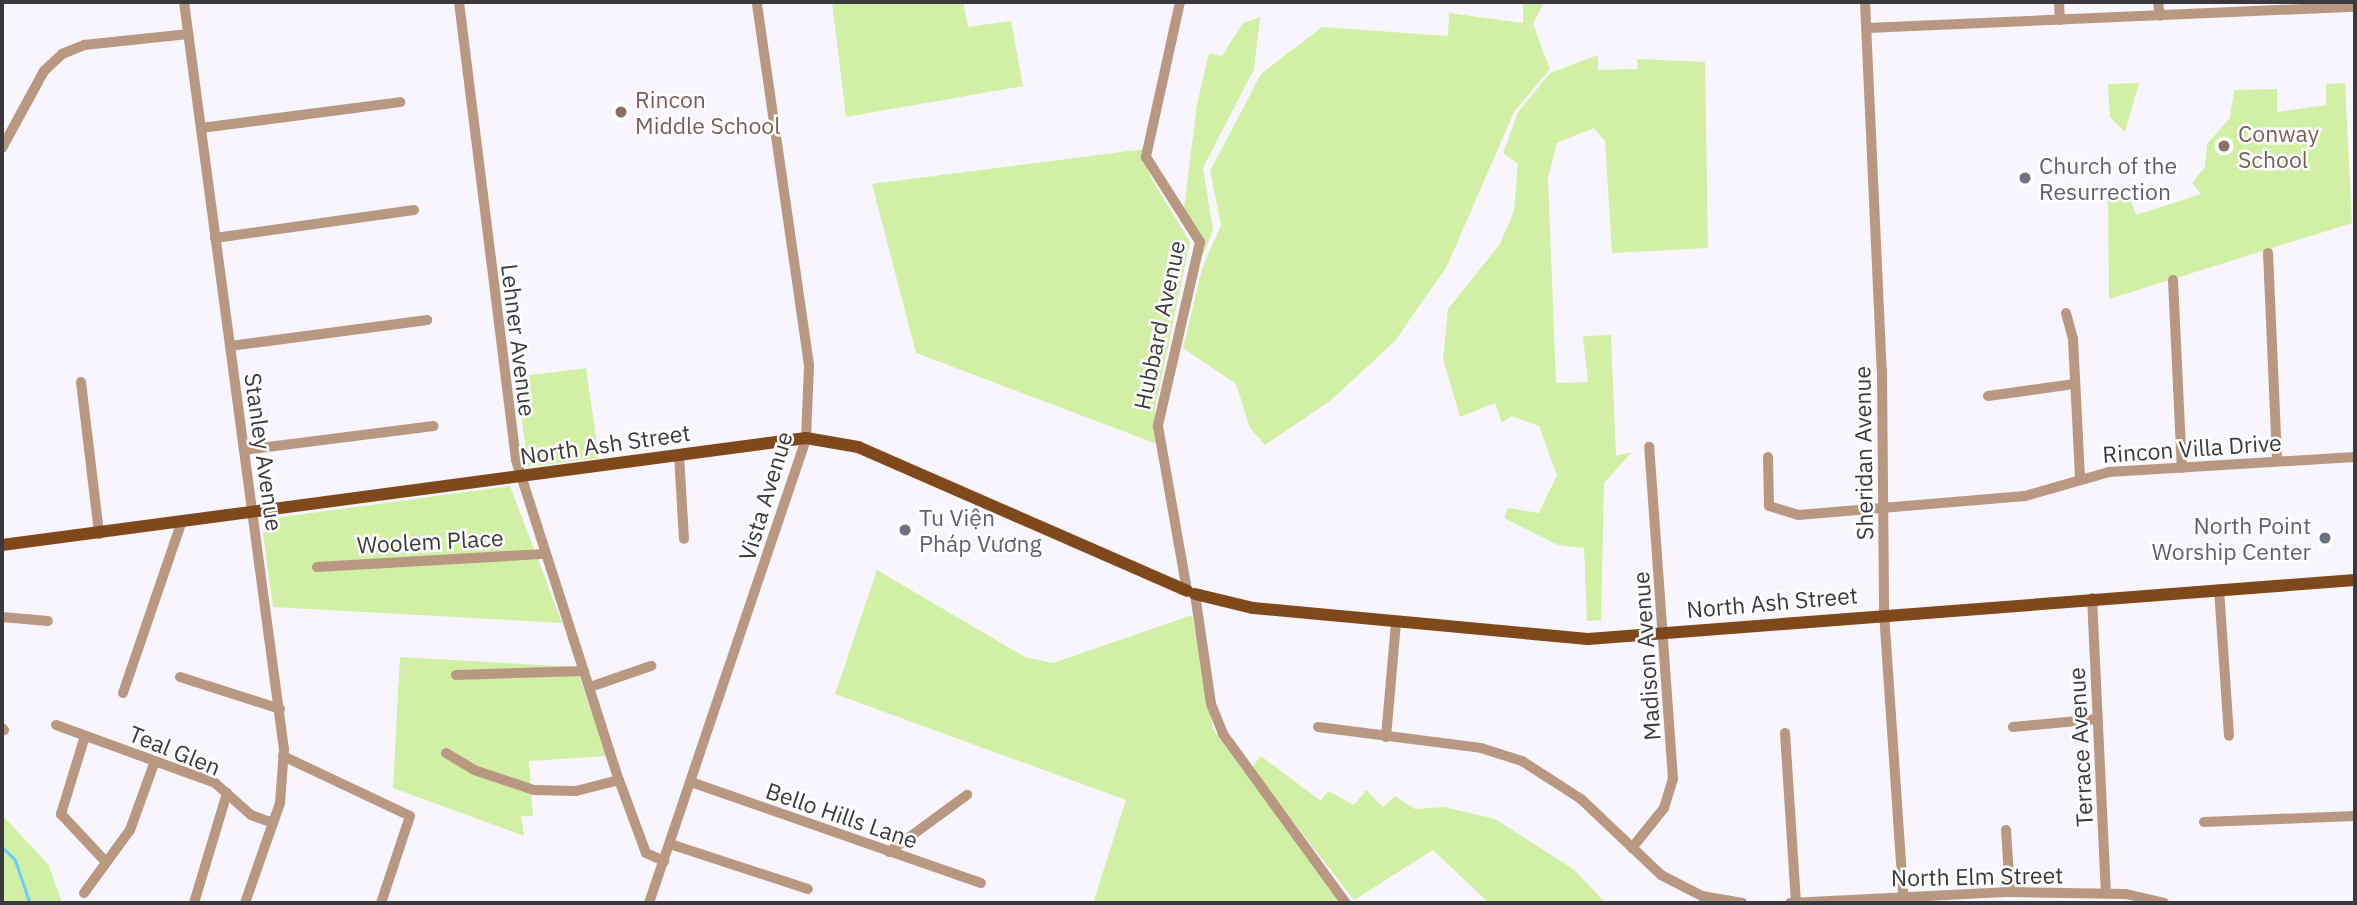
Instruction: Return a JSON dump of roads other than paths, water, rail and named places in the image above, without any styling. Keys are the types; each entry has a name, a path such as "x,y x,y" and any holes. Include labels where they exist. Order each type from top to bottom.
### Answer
{"main road":[{"name":"North Ash Street","path":"2,545 806,438 858,447 1191,592 1253,608 1553,639 2355,580"}],"street":[{"name":"Stanley Avenue","path":"184,2 280,709 283,756 272,823 245,903"},
{"name":"Lehner Avenue","path":"459,2 512,433 520,478 618,780 646,853 664,861"},
{"name":"Vista Avenue","path":"649,903 806,438 809,365 757,2"},
{"name":"Hubbard Avenue","path":"1180,2 1146,157 1200,242 1158,426 1211,704 1223,734 1346,903"},
{"name":"Sheridan Avenue","path":"1865,2 1883,506 1884,613 1904,900"},
{"path":"2059,2 2060,20"},
{"path":"2158,2 2160,16"},
{"path":"1867,28 2160,16 2251,7 2355,7"},
{"path":"2,148 44,71 62,54 84,45 188,34"},
{"path":"201,128 400,102"},
{"path":"215,238 414,210"},
{"path":"2268,253 2277,461"},
{"path":"2173,280 2182,468"},
{"path":"2066,313 2075,384 2080,478"},
{"path":"230,346 427,320"},
{"path":"81,382 100,534"},
{"path":"1988,396 2075,384"},
{"path":"244,450 433,426"},
{"name":"Madison Avenue","path":"1632,848 1664,808 1673,779 1649,447"},
{"path":"679,455 684,539"},
{"name":"Rincon Villa Drive","path":"1768,457 1769,506 1784,515 2025,496 2080,478 2182,468 2355,457"},
{"path":"123,693 182,521"},
{"name":"Woolem Place","path":"317,567 545,554"},
{"path":"2219,589 2230,736"},
{"name":"Terrace Avenue","path":"2092,598 2106,894"},
{"path":"2,617 48,621"},
{"path":"1386,737 1396,623"},
{"path":"590,687 651,666"},
{"path":"456,675 584,671"},
{"path":"180,677 280,709"},
{"path":"2013,727 2098,719"},
{"name":"Teal Glen","path":"56,725 155,761 227,793 251,816 272,823"},
{"path":"1318,727 1481,748 1522,761 1581,799 1661,875 1703,896 1742,903"},
{"path":"1785,733 1796,903"},
{"path":"85,736 61,814 104,860"},
{"path":"446,753 474,771 534,790 576,790 618,780"},
{"path":"283,756 410,816 380,903"},
{"path":"84,893 104,860 130,830 155,761"},
{"name":"Bello Hills Lane","path":"691,782 981,883"},
{"path":"194,903 227,793"},
{"path":"890,852 967,795"},
{"path":"2204,822 2355,816"},
{"path":"2006,830 2010,892"},
{"path":"670,844 808,889"},
{"name":"North Elm Street","path":"1790,903 1904,900 2010,892 2106,894 2164,903"}],"waterway":[{"path":"2,847 15,859 30,903"}],"place":[{"name":"Rincon Middle School","path":"621,112"},
{"name":"Conway School","path":"2224,146"},
{"name":"Church of the Resurrection","path":"2025,178"},
{"name":"Tu Viện Pháp Vương","path":"905,530"},
{"name":"North Point Worship Center","path":"2325,538"}]}
